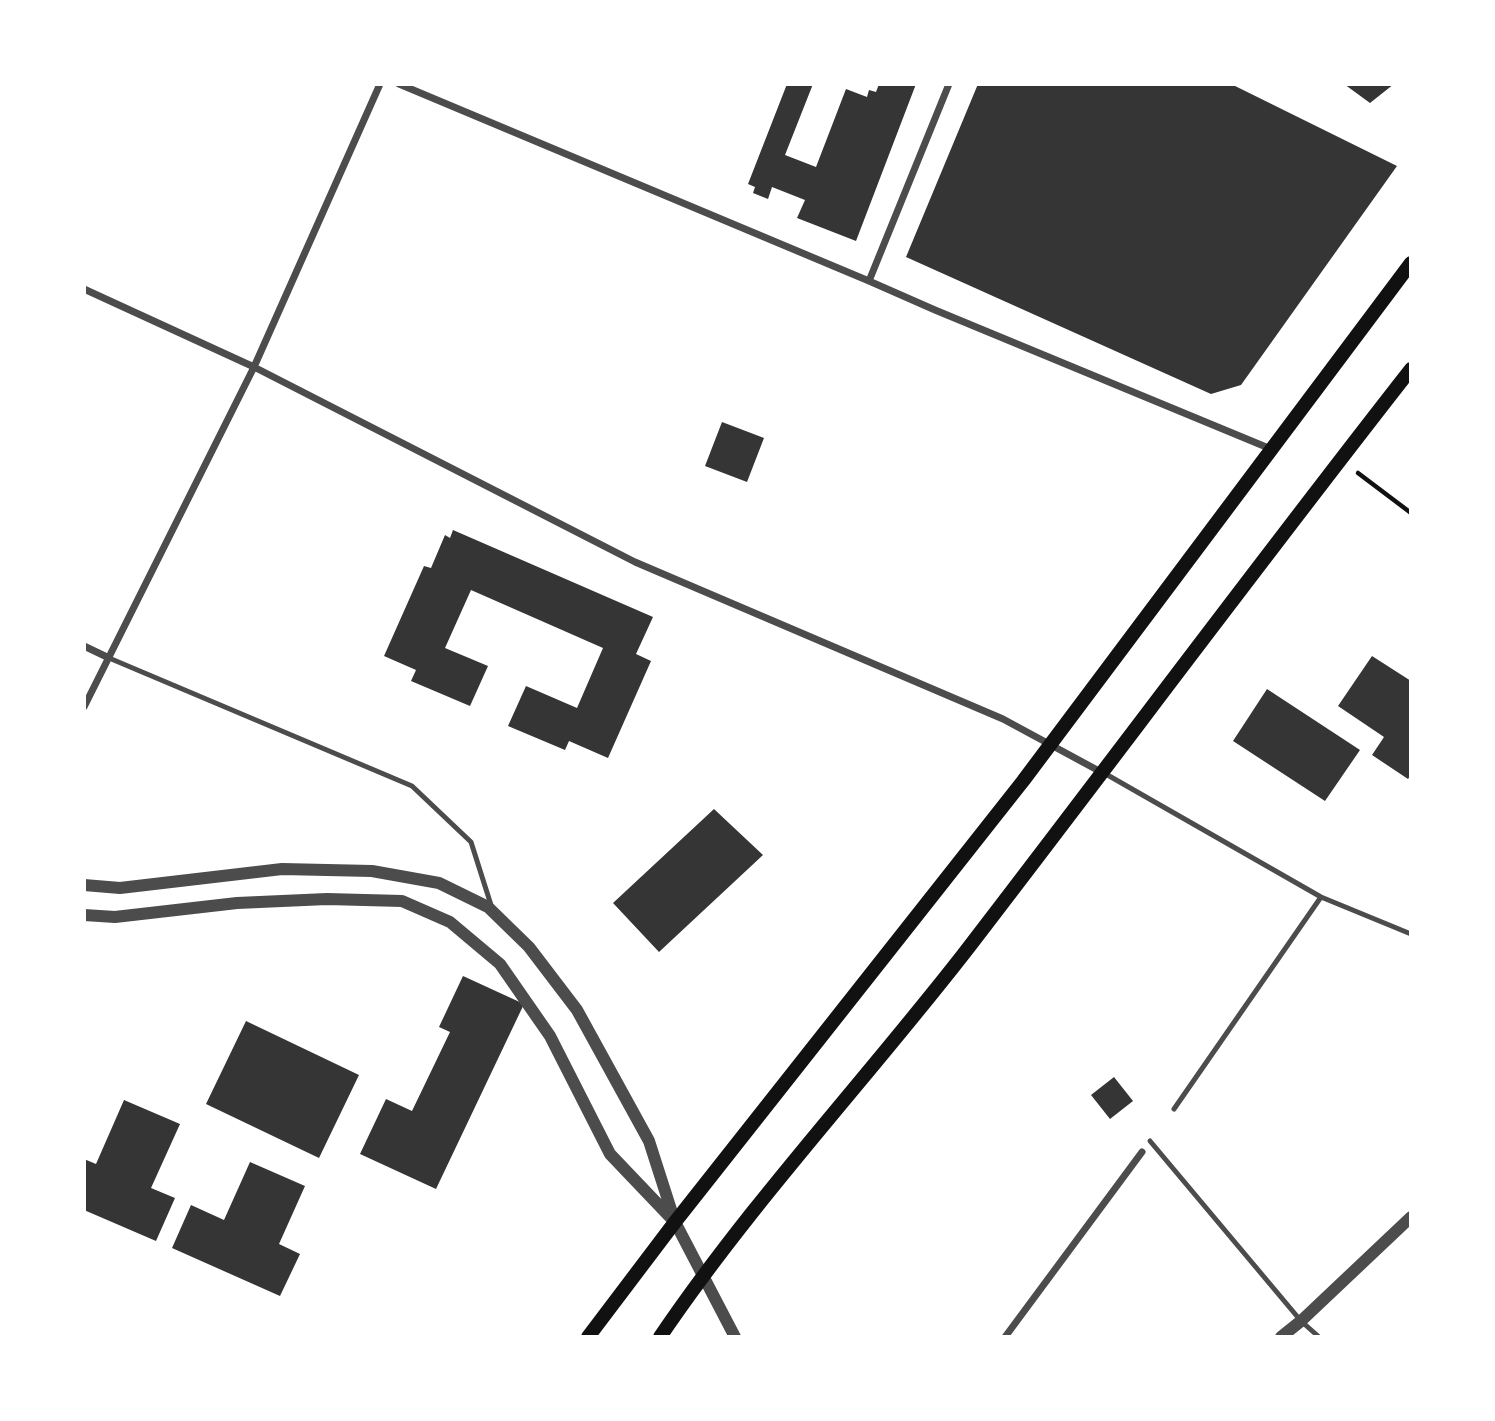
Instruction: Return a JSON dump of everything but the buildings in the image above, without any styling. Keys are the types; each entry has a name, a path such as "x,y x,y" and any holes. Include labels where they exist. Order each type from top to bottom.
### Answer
{"main road":[{"path":"588,1337 1049,744 1411,263"},
{"path":"660,1337 704,1274 960,957 1411,369"}],"street":[{"path":"84,707 254,367 380,84"},
{"path":"399,84 1271,449"},
{"path":"869,281 949,84"},
{"path":"84,289 254,367 635,562 991,714 1101,772"},
{"path":"84,646 109,658"},
{"path":"84,885 120,888 282,869 372,871 439,883 488,907 529,947 578,1010 649,1141 675,1222 735,1337"},
{"path":"84,915 115,917 237,904 327,900 402,901 450,922 500,964 550,1036 610,1154 675,1222"},
{"path":"1005,1337 1142,1152"},
{"path":"1281,1337 1411,1217"}],"lane":[{"path":"109,658 412,786 471,842 494,914"},
{"path":"1101,772 1321,897 1411,934"},
{"path":"1174,1109 1321,897"},
{"path":"1150,1141 1301,1321 1319,1337"}],"path":[{"path":"1340,461 1411,513"}]}
